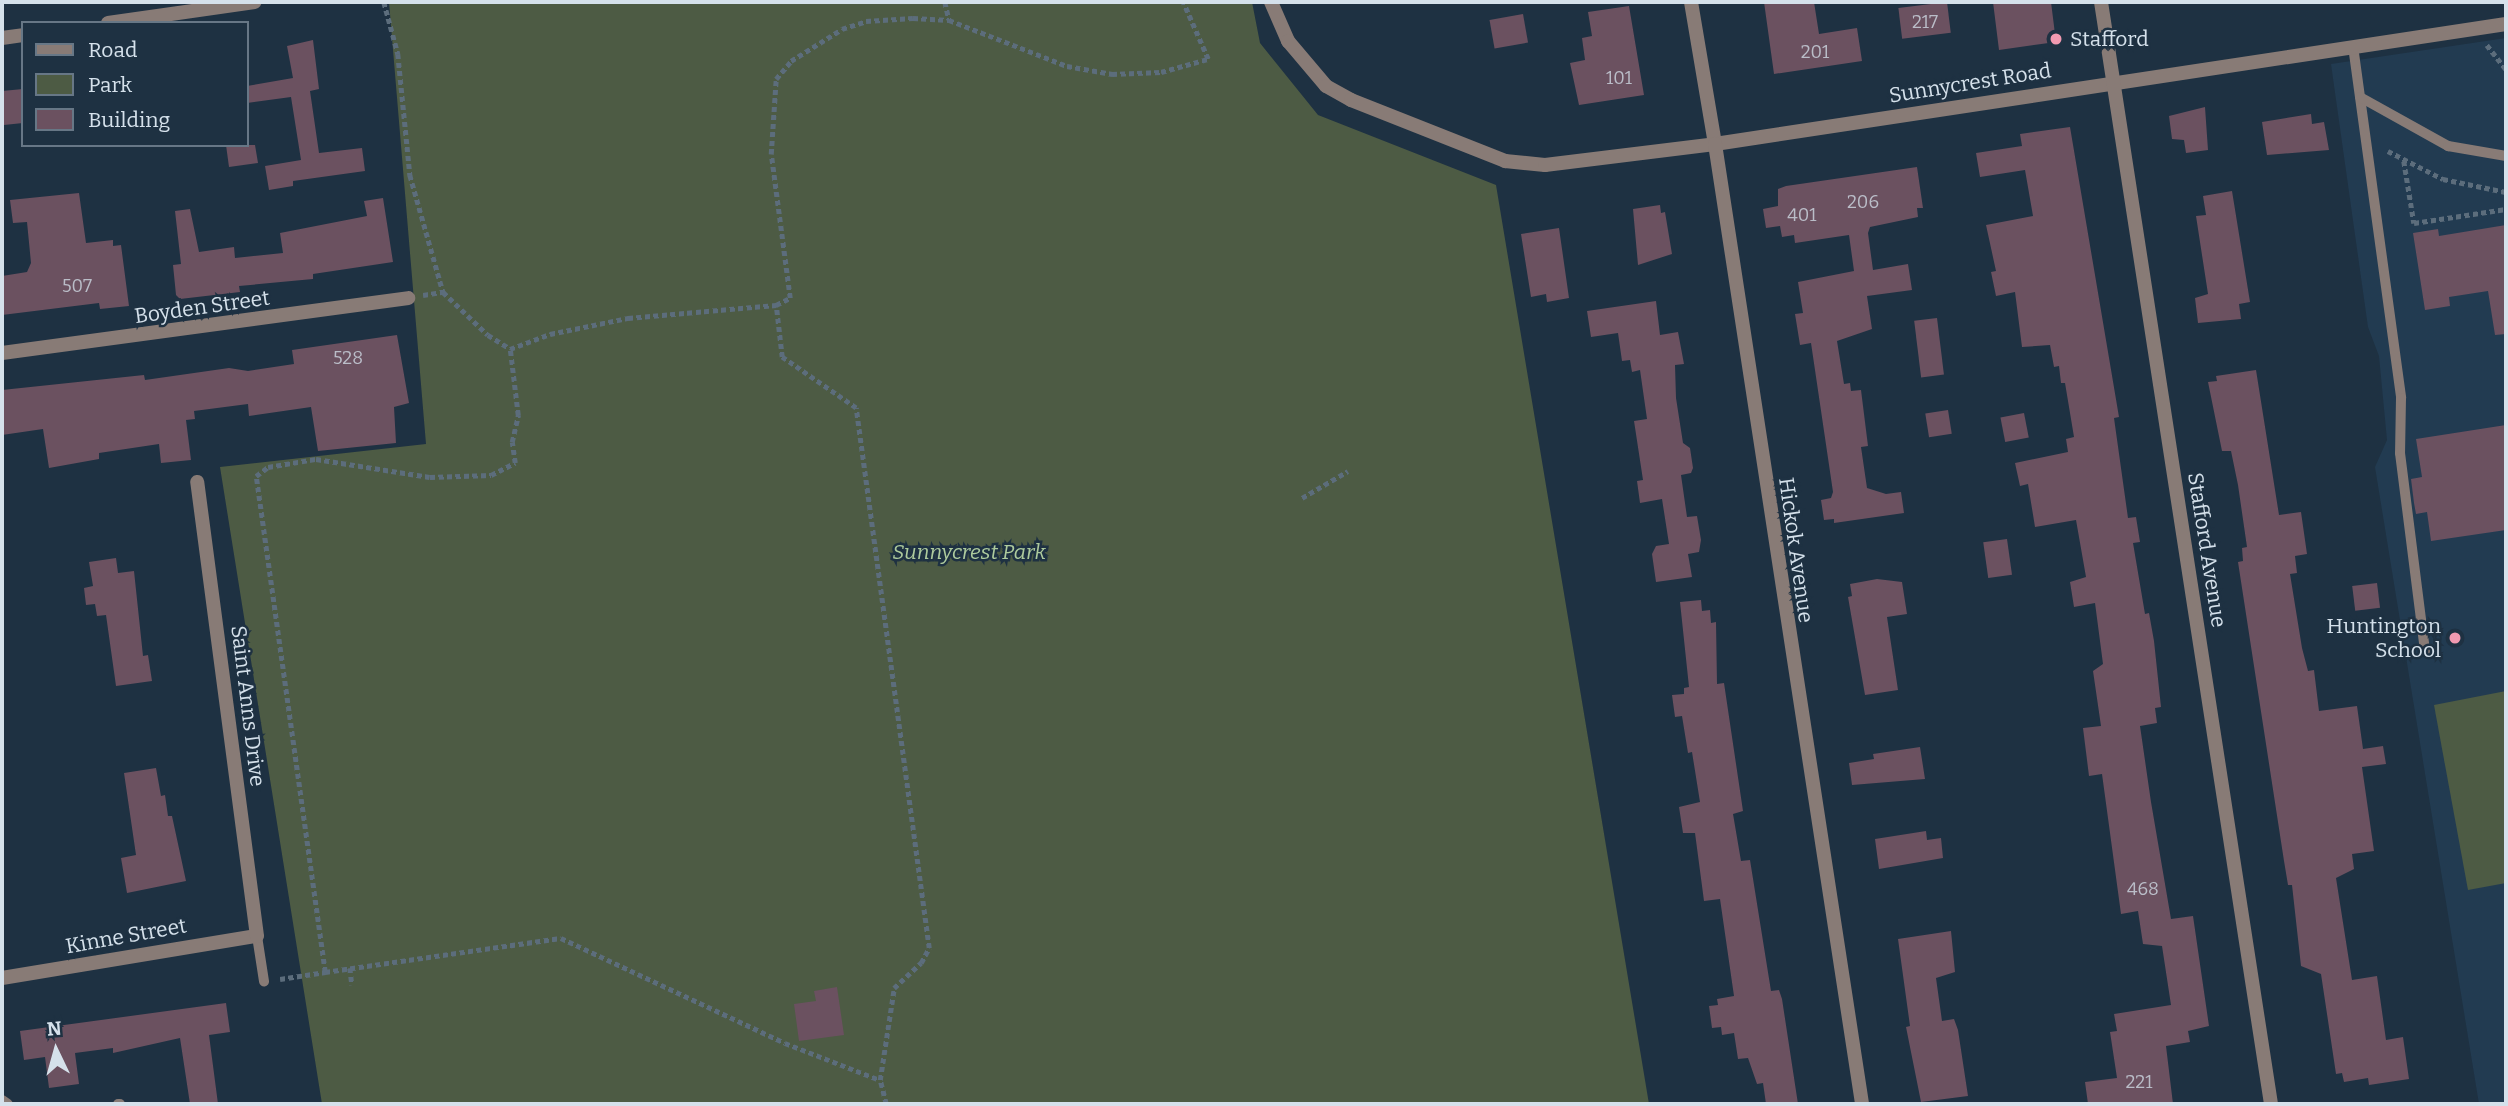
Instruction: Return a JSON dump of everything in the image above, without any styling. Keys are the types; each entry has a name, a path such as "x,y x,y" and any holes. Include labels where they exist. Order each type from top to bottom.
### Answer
{"street":[{"path":"122,21 255,2"},
{"name":"Sunnycrest Road","path":"1271,2 1288,41 1326,86 1443,138 1505,161 1545,165 1714,144 2506,24"},
{"name":"Hickok Avenue","path":"1691,2 1862,1104"},
{"name":"Stafford Avenue","path":"2101,2 2271,1104"},
{"path":"2,38 21,35"},
{"name":"Boyden Street","path":"2,353 408,298"},
{"name":"Saint Anns Drive","path":"197,482 257,936"},
{"name":"Kinne Street","path":"2,978 257,936"}],"lane":[{"path":"2353,46 2400,386 2400,453 2425,651"},
{"path":"2360,97 2448,146 2506,156"},
{"path":"257,936 264,981"},
{"path":"2,1100 8,1104"}],"path":[{"path":"384,2 398,54 410,175 443,292 488,335 510,349"},
{"path":"945,2 949,20"},
{"path":"510,349 550,334 628,318 776,305 790,298 771,154 776,79 807,50 866,21 949,20 1066,66 1112,74 1161,72 1208,59 1184,2"},
{"path":"2486,44 2506,69"},
{"path":"2388,151 2465,186 2506,192"},
{"path":"2404,160 2414,223 2506,209"},
{"path":"408,298 443,292"},
{"path":"776,305 782,357 856,408 929,948 921,963 894,988 880,1080 886,1104"},
{"path":"325,972 256,476 268,467 316,459 430,477 491,475 515,463 512,442 518,415 510,349"},
{"path":"1302,498 1348,471"},
{"path":"264,981 561,938 785,1043 880,1080"},
{"path":"349,968 352,985"}],"shaded area":[{"name":"Huntington School","path":"2506,38 2506,1104 2479,1104 2375,467 2387,440 2379,356 2368,327 2331,64"}],"green space":[{"name":"Sunnycrest Park","path":"389,2 1252,2 1260,43 1318,115 1496,185 1649,1104 322,1104 220,467 426,444"},
{"path":"2506,691 2506,883 2468,890 2434,705"}],"building":[{"path":"1764,2 1814,2 1819,34 1857,28 1862,61 1774,74"},
{"path":"1947,2 1951,33 1902,39 1898,8"},
{"path":"1993,2 2051,2 2056,42 1999,50"},
{"path":"1629,6 1644,95 1579,105 1570,63 1585,60 1582,38 1592,36 1588,12"},
{"path":"1523,14 1528,43 1495,48 1490,20"},
{"path":"313,40 319,89 310,91 319,153 362,148 365,171 293,181 293,186 269,190 265,166 301,160 291,97 248,103 248,86 293,78 287,46"},
{"path":"21,89 21,123 4,125 2,91"},
{"path":"2205,107 2208,150 2186,153 2184,140 2172,139 2169,116"},
{"path":"2311,114 2312,124 2324,122 2329,150 2267,155 2262,122"},
{"path":"2070,127 2119,417 2114,418 2128,518 2136,517 2140,542 2133,543 2145,614 2149,613 2154,641 2161,707 2155,708 2157,723 2140,726 2151,802 2171,919 2193,916 2209,1026 2188,1031 2190,1042 2166,1046 2173,1104 2088,1104 2085,1082 2117,1078 2110,1032 2117,1031 2114,1014 2171,1005 2162,946 2143,944 2138,911 2121,914 2102,774 2089,776 2083,728 2101,726 2093,671 2103,664 2095,603 2074,607 2070,582 2086,577 2076,520 2035,527 2028,484 2020,486 2015,463 2068,452 2066,439 2074,437 2065,383 2061,383 2059,366 2054,367 2050,345 2022,347 2015,292 1996,296 1991,272 1996,271 1986,225 2033,216 2025,170 1980,177 1976,153 2022,146 2020,134"},
{"path":"255,145 258,163 229,167 226,147"},
{"path":"1917,167 1923,208 1917,208 1918,217 1870,227 1868,233 1873,270 1908,264 1912,290 1867,296 1872,329 1837,341 1844,384 1850,383 1851,391 1861,390 1868,446 1861,447 1867,488 1886,494 1901,492 1904,513 1834,523 1834,519 1824,520 1821,500 1831,498 1833,492 1811,343 1800,345 1795,314 1803,313 1798,282 1854,271 1849,235 1795,243 1794,235 1782,237 1780,226 1766,228 1763,209 1778,206 1778,189 1786,186"},
{"path":"2232,191 2250,302 2239,304 2241,319 2198,323 2195,298 2208,294 2196,216 2206,215 2203,196"},
{"path":"79,193 86,243 113,240 113,246 121,245 129,306 100,309 99,303 2,315 2,276 27,272 31,263 27,222 13,223 10,200"},
{"path":"383,198 393,262 313,274 313,279 239,286 240,292 180,299 176,295 173,265 181,264 175,211 190,209 199,252 234,247 235,258 283,253 280,233 367,216 364,201"},
{"path":"1660,205 1661,213 1665,212 1672,254 1638,265 1633,209"},
{"path":"2506,225 2506,334 2495,335 2488,291 2449,297 2450,306 2425,310 2413,233 2438,229 2439,236"},
{"path":"1559,228 1569,298 1547,302 1546,294 1531,297 1521,234"},
{"path":"1656,301 1660,335 1678,332 1684,364 1675,365 1676,398 1683,443 1690,448 1693,468 1691,473 1681,475 1687,517 1697,516 1701,540 1699,552 1688,554 1692,577 1656,582 1652,554 1656,546 1669,544 1662,499 1640,503 1637,481 1643,480 1634,421 1647,419 1640,370 1632,372 1630,360 1622,361 1618,333 1591,337 1587,311"},
{"path":"1937,318 1944,375 1921,377 1914,321"},
{"path":"397,335 409,403 394,407 396,443 318,451 311,407 249,416 248,404 194,411 195,419 186,420 191,460 161,463 159,444 99,453 99,459 49,468 43,429 2,435 2,390 144,375 145,380 229,368 248,371 294,364 292,350"},
{"path":"2256,370 2279,515 2301,512 2307,554 2295,556 2297,573 2290,574 2302,648 2308,671 2314,670 2319,711 2357,706 2363,749 2383,746 2386,764 2362,767 2374,851 2352,854 2354,869 2336,878 2352,980 2377,976 2386,1040 2403,1037 2409,1079 2369,1085 2368,1078 2344,1082 2342,1073 2336,1074 2321,974 2301,966 2292,885 2288,885 2238,562 2243,561 2242,548 2247,547 2238,485 2231,451 2222,451 2208,382 2217,381 2216,376"},
{"path":"1948,410 1952,434 1929,437 1925,414"},
{"path":"2024,413 2029,438 2005,442 2000,418"},
{"path":"2506,425 2506,530 2431,541 2427,512 2416,514 2414,503 2411,479 2422,477 2416,439"},
{"path":"2007,539 2012,575 1988,578 1983,542"},
{"path":"116,558 118,573 134,571 143,656 148,655 152,681 116,686 106,615 97,616 95,604 86,605 84,588 93,586 89,562"},
{"path":"1877,579 1902,582 1907,614 1887,617 1898,690 1865,695 1848,597 1852,596 1850,584"},
{"path":"2377,583 2380,608 2355,611 2352,586"},
{"path":"1701,600 1702,611 1710,610 1711,623 1716,622 1717,684 1724,683 1743,811 1733,814 1741,861 1750,860 1771,991 1779,990 1782,999 1798,1104 1766,1104 1763,1083 1757,1084 1748,1058 1738,1059 1734,1033 1722,1035 1721,1027 1712,1028 1709,1006 1718,1005 1717,999 1734,996 1720,899 1704,901 1695,833 1683,833 1679,807 1700,802 1692,752 1688,753 1682,716 1675,717 1672,695 1684,694 1684,688 1689,687 1680,602"},
{"path":"1920,747 1925,779 1852,785 1849,763 1874,759 1873,754"},
{"path":"156,768 161,796 165,795 168,816 172,816 186,881 127,893 121,858 136,855 124,773"},
{"path":"1926,831 1927,840 1941,838 1943,858 1879,869 1875,839"},
{"path":"1951,931 1955,972 1936,978 1942,1021 1954,1019 1958,1030 1968,1096 1921,1102 1906,1027 1910,1026 1898,939"},
{"path":"837,987 844,1035 799,1041 794,1004 816,1001 814,991"},
{"path":"226,1003 230,1032 209,1035 218,1104 190,1104 180,1038 113,1053 113,1048 75,1053 79,1084 49,1088 45,1057 24,1060 20,1031"}],"place":[{"name":"Stafford","path":"2056,39"},
{"name":"Huntington School","path":"2455,638"}]}
